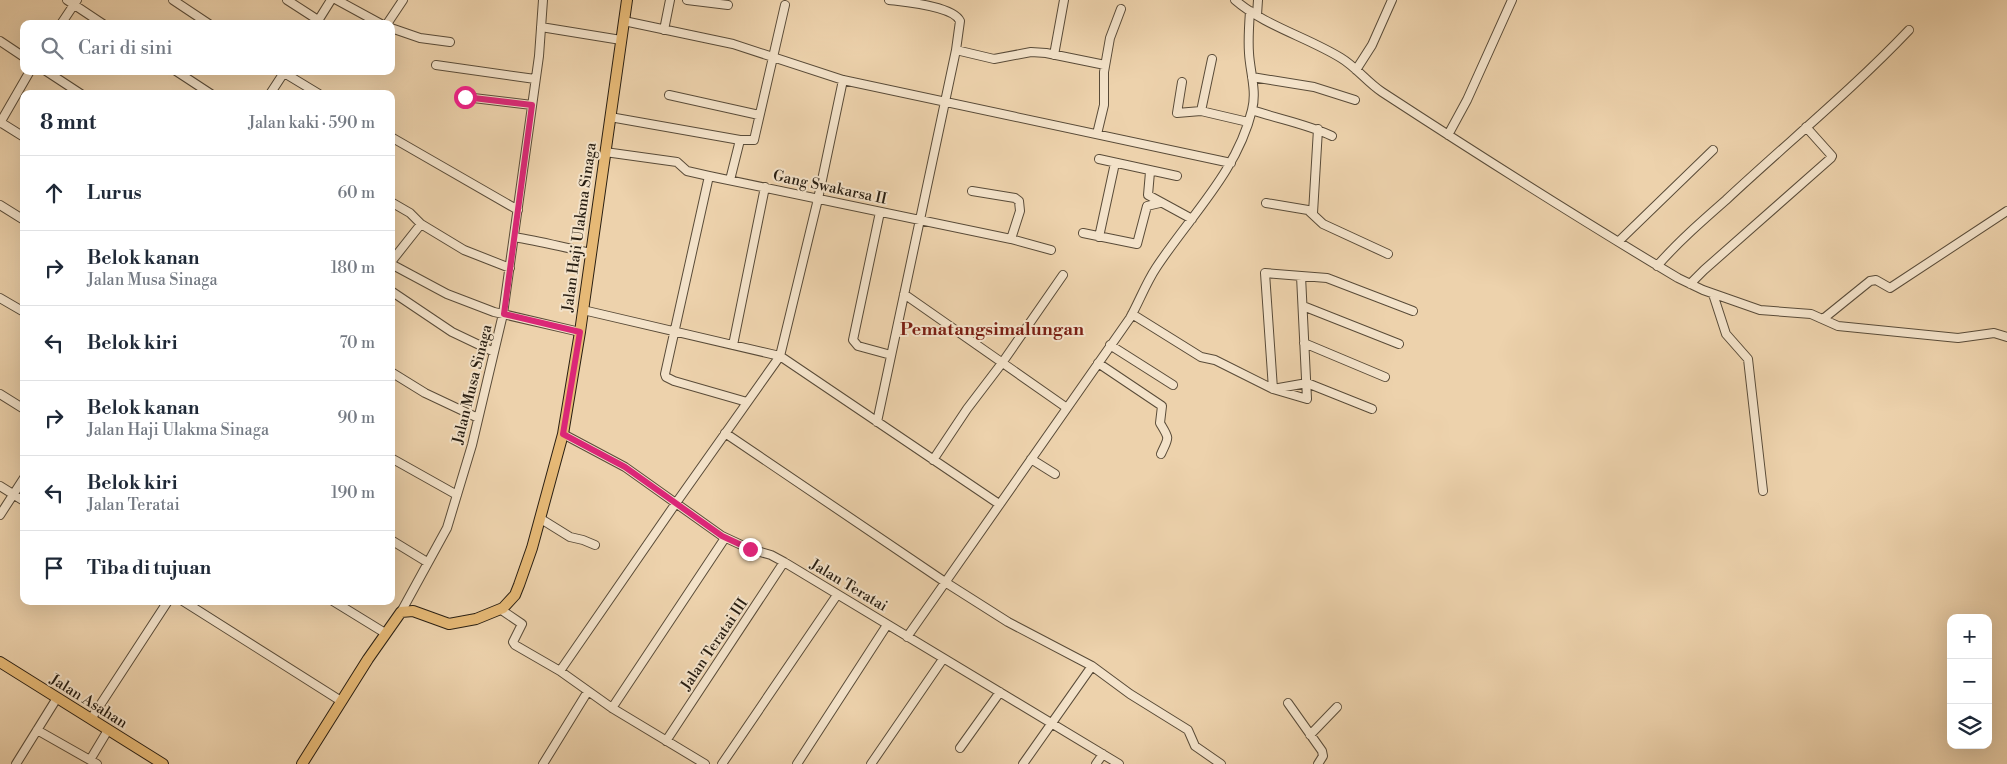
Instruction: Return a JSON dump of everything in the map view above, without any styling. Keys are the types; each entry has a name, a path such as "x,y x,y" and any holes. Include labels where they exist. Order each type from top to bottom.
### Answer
{"main road":[{"name":"Jalan Haji Ulakma Sinaga","path":"401,612 413,611 449,624 476,619 500,609 515,594 519,585 540,519 563,434 580,332 627,0"},
{"path":"302,764 341,701 401,612"},
{"name":"Jalan Asahan","path":"0,662 163,764"}],"street":[{"path":"173,0 203,20"},
{"path":"287,0 314,20"},
{"path":"318,20 331,0"},
{"path":"337,0 374,20"},
{"path":"390,20 403,0"},
{"name":"Jalan Musa Sinaga","path":"401,612 447,528 478,418 504,314 532,105 543,0"},
{"path":"664,30 670,0"},
{"path":"687,0 728,5"},
{"path":"877,422 956,50 960,21 958,17 932,3 889,0"},
{"path":"1054,55 1064,0"},
{"path":"1235,0 1253,14 1344,59 1369,83 1514,178 1690,284 1760,310 1805,313 1823,319 1832,325 1843,327 1958,338 1994,333 2007,337"},
{"path":"906,637 1132,314 1155,269 1231,163 1242,142 1252,110 1254,97 1249,55 1253,14 1258,0"},
{"path":"1356,70 1372,45 1392,0"},
{"path":"1448,135 1467,100 1512,0"},
{"path":"63,20 72,2 97,20"},
{"path":"610,117 740,140 754,140 785,4"},
{"path":"1097,134 1104,105 1105,65 1110,38 1121,9"},
{"path":"624,21 733,44 843,80 1231,163"},
{"path":"541,27 621,40"},
{"path":"395,29 420,38 450,42"},
{"path":"1658,266 1670,251 1850,89 1909,30"},
{"path":"0,41 20,54"},
{"path":"956,50 994,59 1031,52 1105,65"},
{"path":"1201,111 1212,59"},
{"path":"436,65 535,79"},
{"path":"20,134 0,122 28,75"},
{"path":"52,75 75,90"},
{"path":"182,75 205,90"},
{"path":"272,90 281,75"},
{"path":"288,75 312,90"},
{"path":"1252,77 1314,87 1355,100"},
{"path":"560,671 676,502 780,356 818,199 843,80"},
{"path":"1182,82 1177,113 1201,111 1248,122"},
{"path":"669,94 759,115"},
{"path":"465,97 532,105"},
{"path":"1252,110 1332,136"},
{"path":"1690,284 1831,158 1832,156 1806,128"},
{"path":"1313,213 1318,130"},
{"path":"395,139 518,210"},
{"path":"730,180 740,140"},
{"path":"1619,241 1714,150"},
{"name":"Gang Swakarsa II","path":"605,152 677,162 687,170 709,176 1011,239 1051,250"},
{"path":"1099,160 1150,172 1177,176"},
{"path":"1099,237 1115,163"},
{"path":"1150,172 1148,195 1192,219"},
{"path":"709,176 674,331 666,377 747,402"},
{"path":"734,345 764,187"},
{"path":"972,191 1014,198 1019,201 1020,211 1011,239"},
{"path":"1083,233 1137,244 1147,206 1160,203"},
{"path":"1266,203 1303,208 1313,213 1323,224 1388,254"},
{"path":"0,204 20,217"},
{"path":"395,204 410,213 421,224 476,256 510,268"},
{"path":"1823,319 1870,281 1876,280 1886,288 1892,287 2007,210"},
{"path":"880,212 853,340 858,346 891,355"},
{"path":"395,258 421,224"},
{"path":"514,237 591,253"},
{"path":"395,265 454,297 504,314 580,332"},
{"path":"1273,389 1265,274 1326,278 1413,311"},
{"path":"933,460 967,408 1063,275"},
{"path":"1132,314 1201,357 1215,360 1273,389 1307,399 1301,276"},
{"path":"395,294 452,332 494,352"},
{"path":"904,294 1067,408"},
{"path":"1713,294 1726,334 1748,358 1763,491"},
{"path":"0,298 20,310"},
{"path":"1303,306 1399,344"},
{"path":"583,310 780,356 999,504"},
{"path":"1304,343 1385,377"},
{"path":"1110,345 1173,384"},
{"path":"1098,363 1162,406 1160,423 1168,438 1161,454"},
{"path":"395,374 425,393 478,418"},
{"path":"1273,389 1306,383 1372,409"},
{"path":"0,394 20,406"},
{"path":"725,433 945,582 1008,622 1092,666 1130,694 1188,730 1195,746 1221,764"},
{"name":"Jalan Teratai","path":"563,434 619,463 725,538 784,562 1119,764"},
{"path":"1031,458 1055,474"},
{"path":"395,460 457,495"},
{"path":"0,515 20,484"},
{"path":"0,486 20,498"},
{"path":"540,519 570,537 594,545"},
{"path":"612,708 725,538"},
{"path":"395,542 427,562"},
{"name":"Jalan Teratai III","path":"666,740 784,562"},
{"path":"722,764 837,595"},
{"path":"91,719 165,605"},
{"path":"189,605 341,701"},
{"path":"339,605 385,634"},
{"path":"500,609 522,624 513,642 560,671 612,708 705,764"},
{"path":"797,764 887,625"},
{"path":"871,764 943,659"},
{"path":"1023,764 1092,666"},
{"path":"542,764 588,691"},
{"path":"960,748 1000,692"},
{"path":"16,764 57,698"},
{"path":"1288,703 1323,756 1318,764"},
{"path":"1310,735 1337,707"},
{"path":"37,730 93,762 108,730"},
{"path":"1096,764 1103,754"}],"district":[{"name":"Pematangsimalungan","path":"992,329"}],"route":[{"path":"465,97 532,105 504,314 580,332 563,434 625,467 722,536 750,549"}]}
